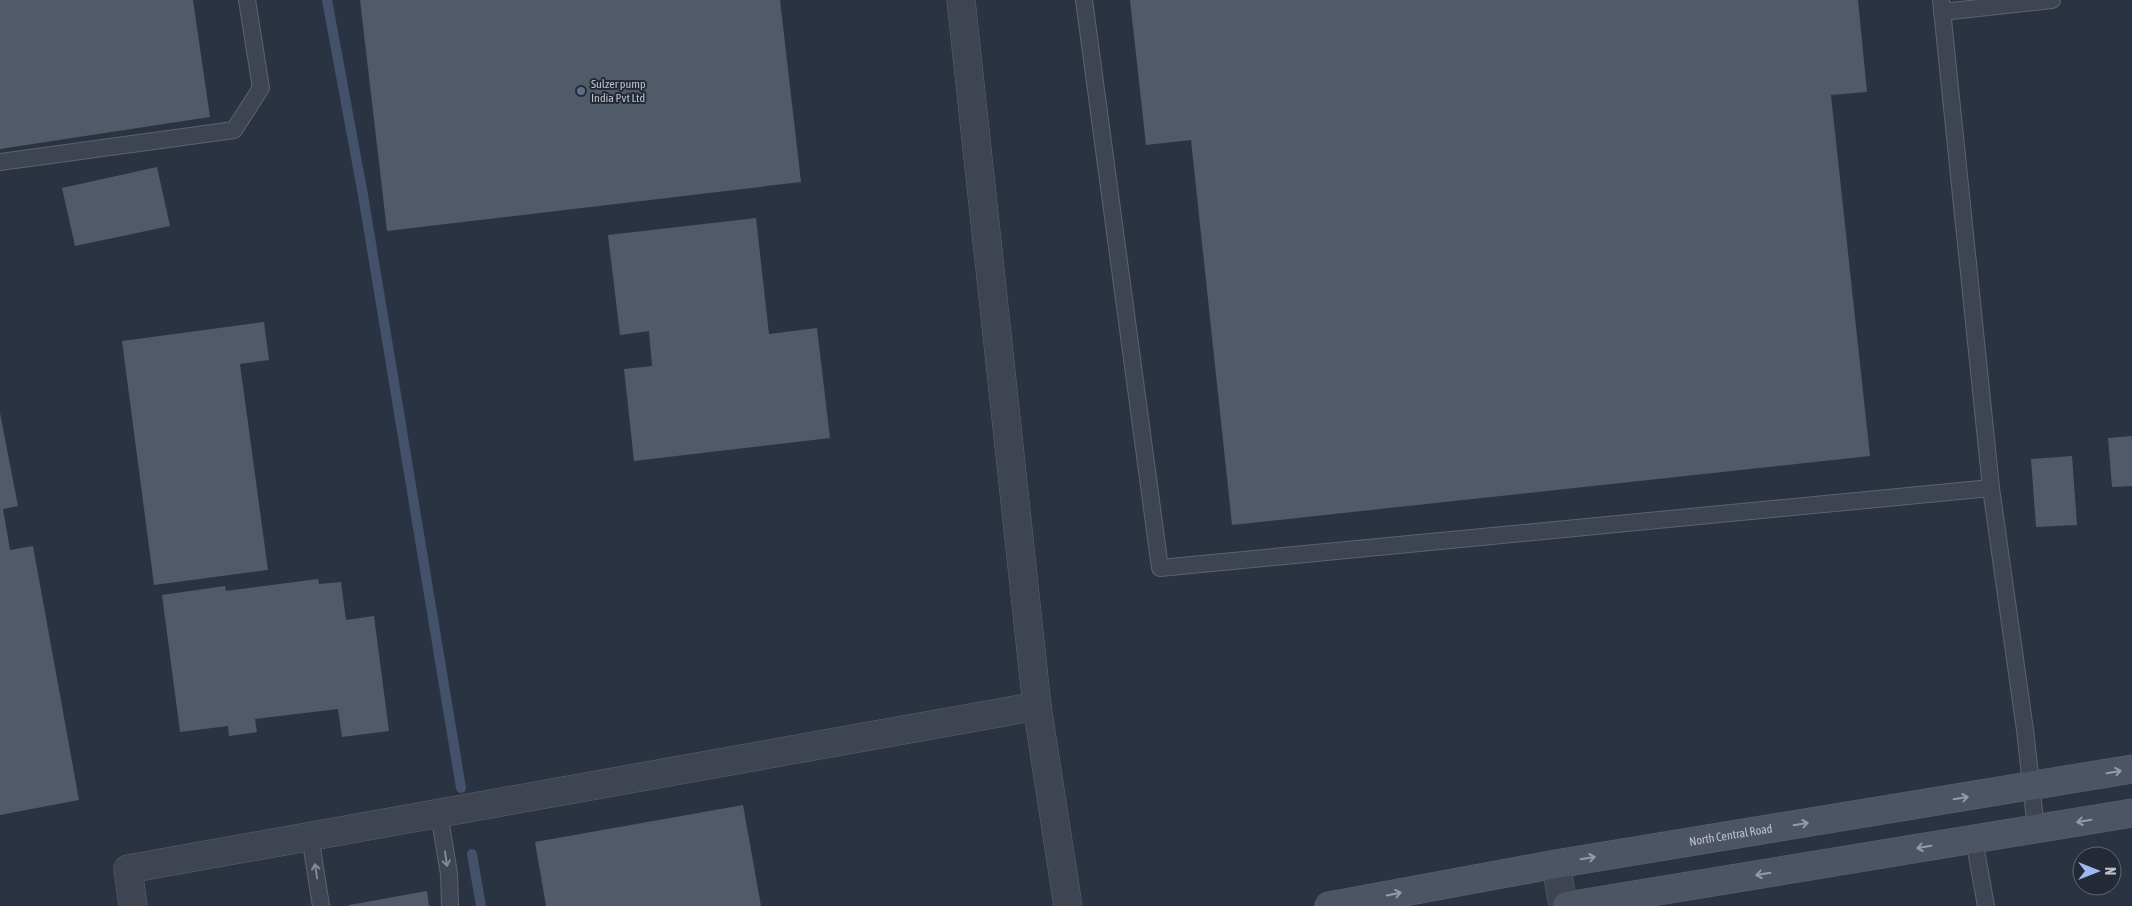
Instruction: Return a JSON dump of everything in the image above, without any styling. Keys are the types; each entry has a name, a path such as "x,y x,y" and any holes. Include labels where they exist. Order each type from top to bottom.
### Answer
{"main road":[{"name":"North Central Road","path":"1329,906 1556,864 2132,769"},
{"path":"1565,906 2132,813"}],"street":[{"path":"961,0 1037,706 1068,906"},
{"path":"133,906 128,869 1037,706"},
{"path":"1556,864 1565,906"}],"lane":[{"path":"0,162 234,130 261,88 247,0"},
{"path":"1084,0 1160,568 1991,488"},
{"path":"2036,829 2032,786 1991,488 1942,6 2052,0"},
{"path":"440,813 449,874 450,906"},
{"path":"310,836 321,906"},
{"path":"1974,839 1986,906"}],"building":[{"path":"0,0 193,0 210,117 0,149"},
{"name":"Sulzer pump India Pvt Ltd","path":"360,0 780,0 801,182 387,231"},
{"path":"1130,0 1858,0 1867,92 1831,95 1870,456 1232,525 1191,140 1146,145"},
{"path":"157,167 170,226 75,246 62,188"},
{"path":"756,218 769,334 817,328 830,438 634,461 624,369 652,366 649,331 620,335 608,235"},
{"path":"264,322 269,360 240,364 268,570 154,585 122,341"},
{"path":"0,413 18,506 3,509 10,550 33,546 79,800 0,815"},
{"path":"2132,436 2132,486 2112,487 2108,438"},
{"path":"2072,456 2077,525 2036,527 2031,459"},
{"path":"318,579 319,584 341,582 346,620 374,616 389,731 342,737 338,709 255,719 257,732 229,736 228,726 180,732 162,595 225,586 226,591"},
{"path":"743,805 761,906 546,906 535,842"},
{"path":"427,891 429,906 349,906 349,905"}],"waterway":[{"path":"327,0 363,195 461,788"},
{"path":"472,854 481,906"}],"place":[{"name":"Sulzer pump India Pvt Ltd","path":"581,91"}]}
